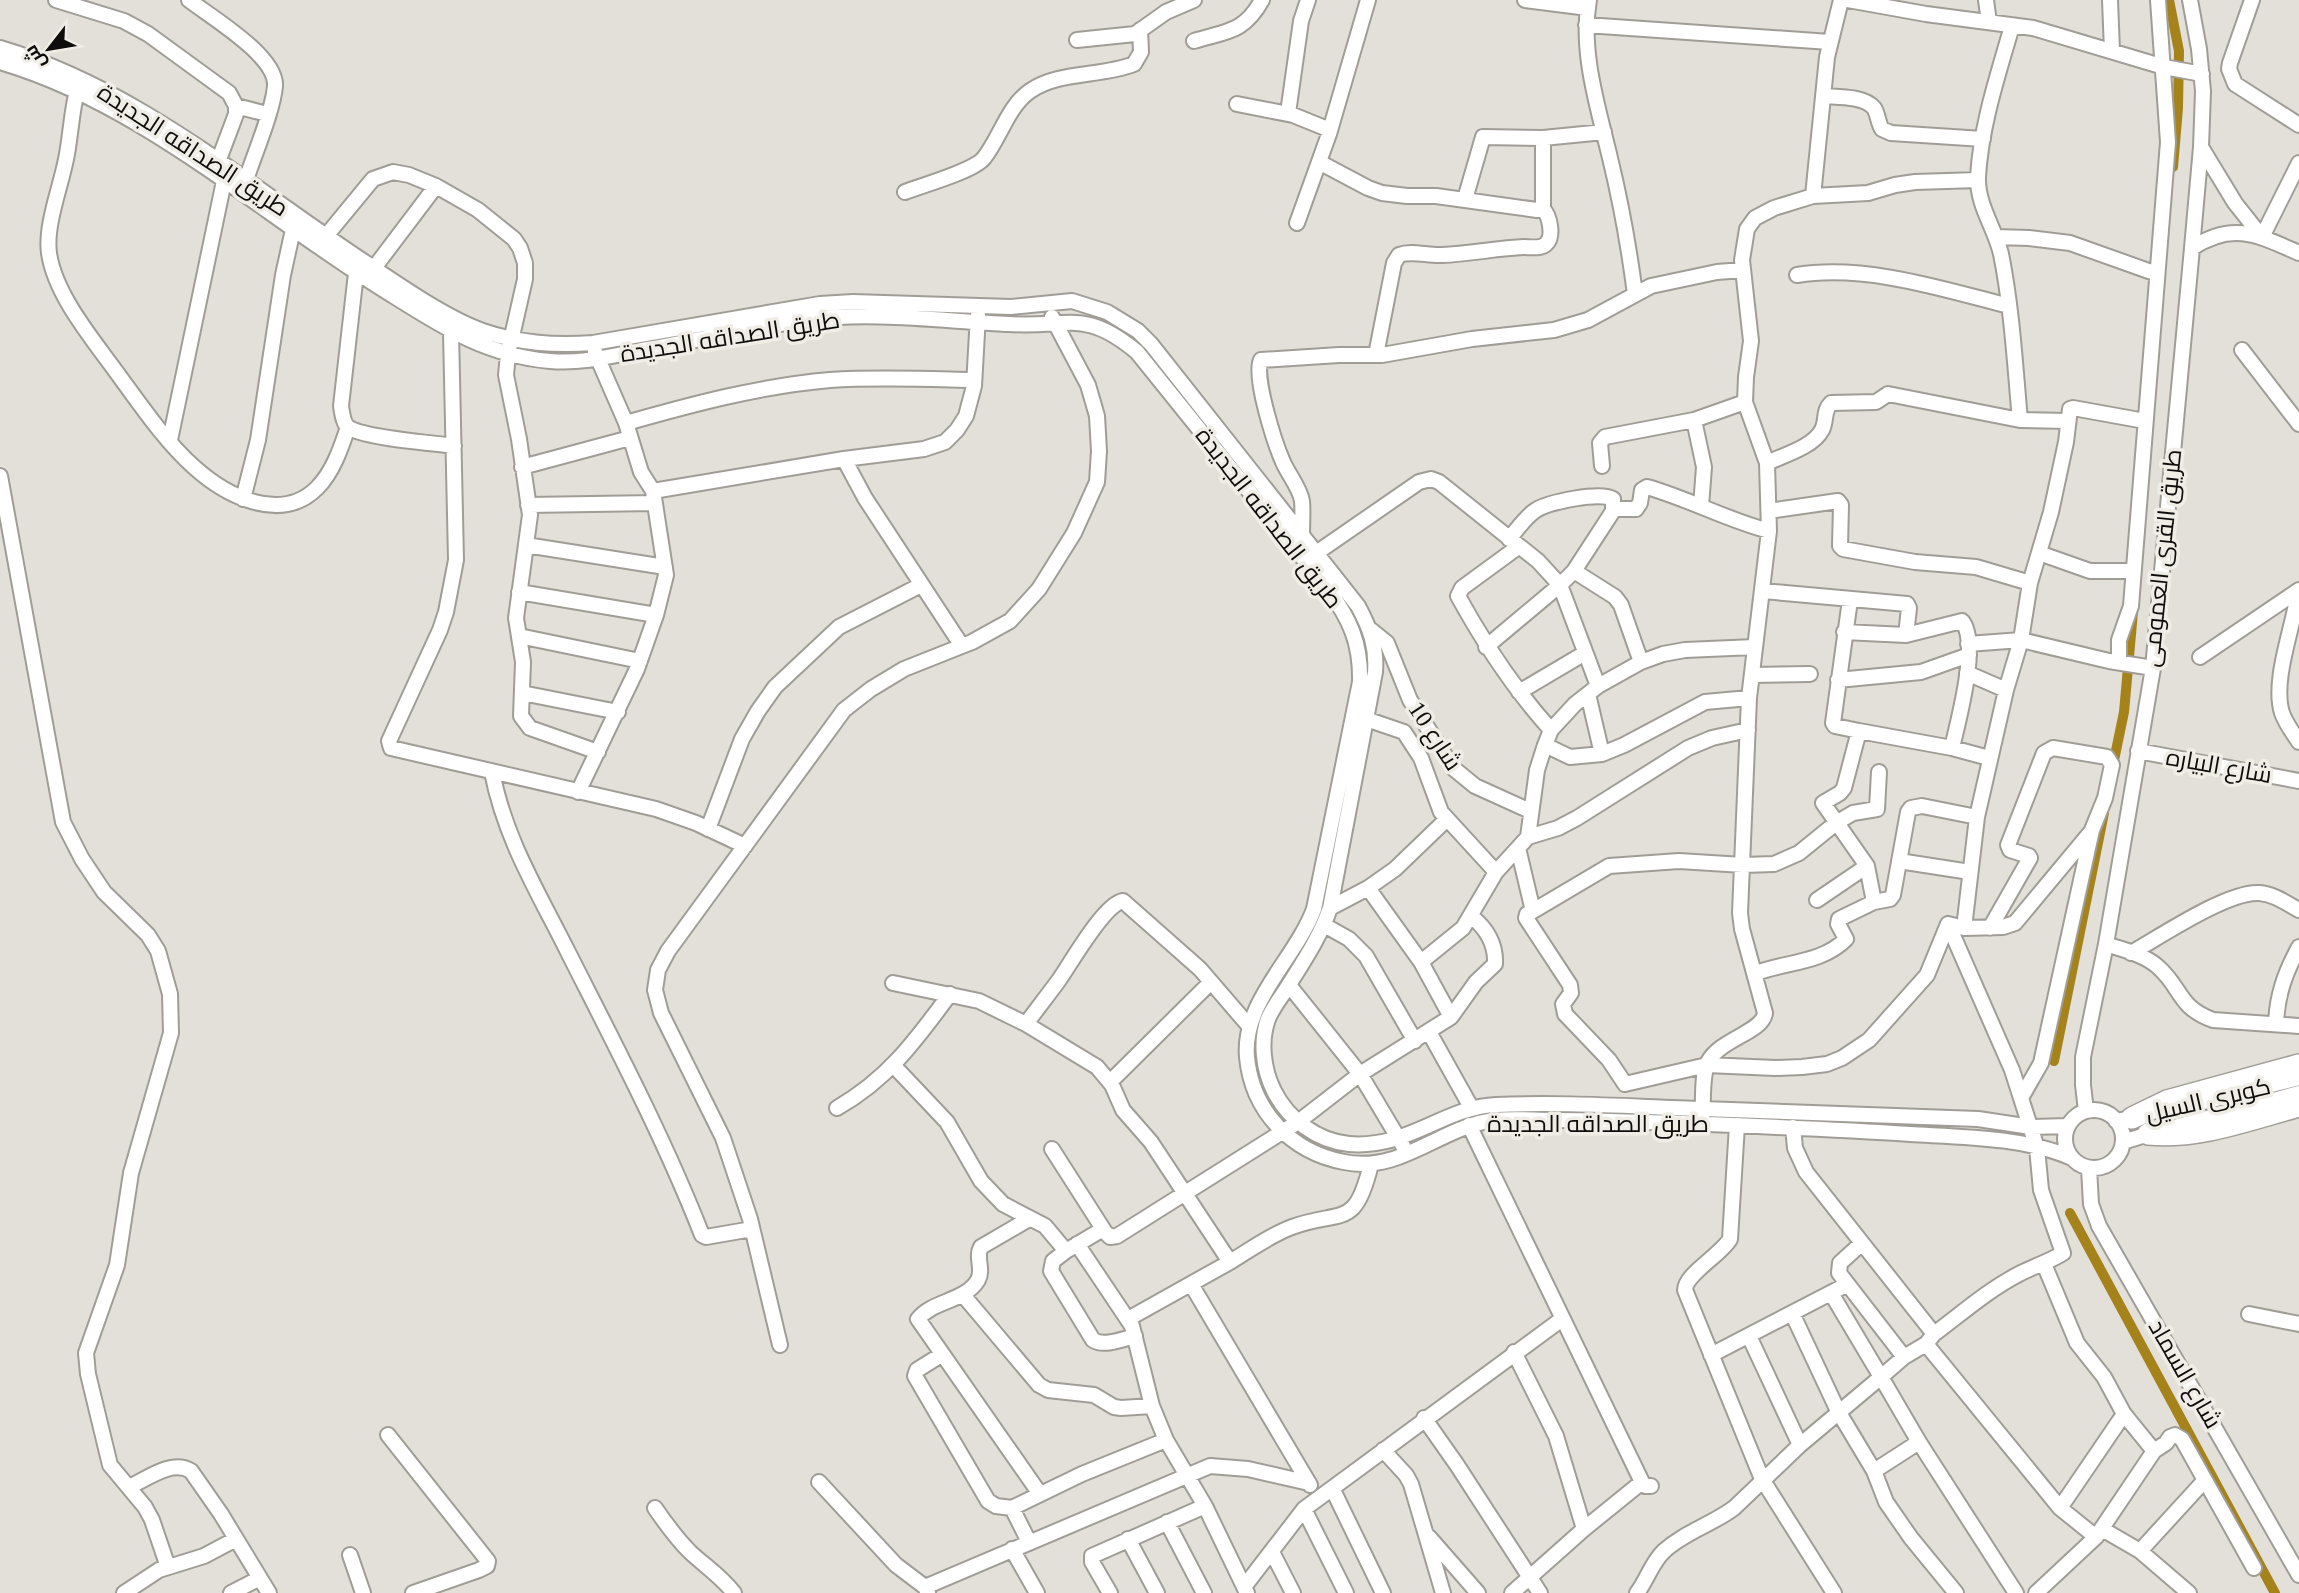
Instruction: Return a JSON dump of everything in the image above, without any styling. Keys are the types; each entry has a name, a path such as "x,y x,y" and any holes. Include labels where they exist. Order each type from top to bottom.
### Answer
{"highway":[{"path":"2124,1119 2167,1101 2299,1065"},
{"path":"2148,1134 2197,1132 2299,1106"}],"street":[{"path":"56,0 124,21 148,34 229,93 236,106 233,124 218,162"},
{"path":"189,0 253,49 267,64 274,77 275,87 246,180"},
{"path":"1077,40 1135,34 1166,12 1194,0"},
{"path":"1194,41 1239,29 1262,0"},
{"path":"1287,113 1303,12 1308,0"},
{"path":"1297,223 1330,130 1367,0"},
{"path":"1525,0 1588,4 1586,25 1589,66 1627,231 1635,295"},
{"path":"1814,196 1830,42 1840,0"},
{"path":"1848,0 1926,14 2034,28 2170,68 2198,73"},
{"path":"1986,0 1989,22"},
{"path":"2110,0 2112,51"},
{"path":"2120,662 2119,640 2131,606 2168,142 2170,68 2158,0"},
{"name":"طريق القرى العمومى","path":"2086,1111 2083,1057 2106,944 2150,667 2192,248 2201,147 2198,73 2190,0"},
{"path":"2252,0 2230,63 2231,76 2235,83 2299,125"},
{"path":"1586,25 1830,42"},
{"path":"2012,26 1984,126 1978,180 1980,195 2001,252 2020,420"},
{"path":"905,192 981,162 1028,92 1045,83 1093,75 1134,64 1141,52 1140,30"},
{"name":"طريق الصداقه الجديدة","path":"0,48 26,56 78,85 224,181 295,224 326,236 468,326 513,339 552,345 593,344 820,304 853,302 979,306 1072,301 1107,312 1138,331 1302,535 1311,557 1342,608 1355,635 1361,657 1360,682 1314,909 1262,1014 1267,1074 1275,1092 1298,1122 1328,1139 1362,1145 1400,1139 1472,1109 1494,1105 1577,1113 1702,1117 1979,1119 2031,1127 2068,1126"},
{"name":"طريق الصداقه الجديدة","path":"0,62 78,85 137,108 246,180 356,273 451,332 508,354 552,361 597,359 806,320 856,317 1013,325 1082,322 1121,338 1137,352 1311,557 1358,606 1371,630 1376,661 1330,908 1324,925 1289,985 1249,1026 1247,1055 1257,1097 1282,1132 1301,1147 1346,1163 1371,1164 1406,1155 1469,1125 1630,1106 1737,1125 1983,1138 2049,1149 2072,1158"},
{"path":"78,85 67,156 49,234 49,252 54,274 80,320 145,412 202,475 243,499 282,507 309,495 319,486 337,458 348,427 341,406 356,273"},
{"path":"1825,96 1871,105 1882,129 1891,133 1983,139"},
{"path":"1237,104 1287,113 1330,130"},
{"path":"236,106 267,114"},
{"path":"1465,199 1483,137 1543,138 1604,132"},
{"path":"1376,355 1394,263 1399,255 1440,255 1541,247 1547,243 1549,219 1543,209 1543,138"},
{"path":"2201,147 2235,203 2262,237"},
{"path":"1319,162 1382,193 1465,199 1529,210 1543,209"},
{"path":"2262,237 2299,163"},
{"path":"326,236 373,179 393,173 436,186 478,210 514,239 520,248 524,262 524,279 506,375 530,515 516,618 523,662 521,716 530,727 598,752"},
{"path":"1702,1117 1707,1065 1719,1048 1758,1026 1765,1018 1740,913 1749,698 1769,531 1767,463 1745,402 1751,341 1743,247 1747,229 1755,218 1794,201 1814,196 1855,195 1915,182 1978,180"},
{"path":"170,440 224,181"},
{"path":"374,268 436,186"},
{"path":"243,499 258,440 283,275 295,224"},
{"path":"2192,248 2208,238 2226,232 2244,232 2299,253"},
{"path":"1996,237 2070,243 2157,274"},
{"path":"1302,535 1302,500 1283,464 1270,429 1260,379 1261,360 1376,355 1472,339 1554,330 1588,320 1651,286 1717,272 1744,270"},
{"path":"1797,275 1842,271 1940,289 2009,306"},
{"path":"780,1345 752,1229 723,1138 661,1013 655,990 658,970 668,951 844,710 871,688 904,669 962,646 1010,621 1039,589 1074,533 1097,482 1097,416 1088,385 1045,304"},
{"path":"528,505 654,497 844,460 925,449 945,442 966,416 974,380 979,306"},
{"path":"451,332 456,560 446,612 403,707 389,745 393,750 656,810 745,846"},
{"path":"579,792 640,660 656,615 666,575 654,497 641,472 626,423 593,344"},
{"path":"2242,350 2299,424"},
{"path":"626,423 702,402 828,380 974,380"},
{"path":"1767,463 1817,438 1824,424 1827,407 1831,403 1876,402 1888,394 2020,420 2068,421"},
{"path":"1602,466 1600,443 1605,438 1694,420 1745,402"},
{"path":"1964,929 1977,817 1989,758 2021,640 2030,583 2051,512 2069,411 2073,408 2146,421"},
{"path":"1694,420 1704,467 1701,506"},
{"path":"348,427 370,435 454,446"},
{"path":"522,467 630,438"},
{"path":"844,460 865,498 962,646"},
{"path":"0,476 63,822 82,859 104,892 148,935 158,951 170,995 171,1033 131,1172 117,1265 86,1353 88,1374 110,1465 114,1473 136,1494 152,1520 168,1567"},
{"path":"1311,557 1425,480 1439,482 1538,561 1560,585 1585,653 1602,754"},
{"path":"1613,509 1636,509 1642,490 1647,487 1676,496 1742,524 1769,531"},
{"path":"1486,648 1574,571 1613,509 1613,499 1610,496 1559,501 1535,510 1513,543 1459,592 1458,596 1486,648 1551,730"},
{"path":"1769,512 1838,501 1841,505 1840,546 1843,549 1915,562 1976,567 2030,583"},
{"path":"526,545 665,567"},
{"path":"2039,554 2090,571 2133,571"},
{"path":"1574,571 1615,597 1621,605 1641,662"},
{"path":"708,829 742,739 775,687 839,627 921,585"},
{"path":"2200,657 2299,590"},
{"path":"1763,591 1907,604 1909,608 1906,635"},
{"path":"519,592 656,615"},
{"path":"1850,600 1838,680 1833,723 1835,726 1952,748 1989,758"},
{"path":"2299,600 2285,659 2279,700 2283,716 2299,742"},
{"path":"1844,632 1906,635 1962,621 1968,650 1967,673 1952,748"},
{"name":"شارع 10","path":"1371,630 1387,643 1410,700 1453,768 1475,786 1530,811"},
{"path":"519,636 640,660"},
{"path":"1838,680 1921,671 1968,650 2021,640 2150,667"},
{"path":"1421,962 1450,940 1471,916 1496,872 1528,836 1537,770 1545,745 1551,730 1568,711 1593,690 1641,662 1663,654 1685,650 1755,647"},
{"path":"1519,692 1585,653"},
{"path":"1967,673 2006,690"},
{"path":"1752,675 1810,674"},
{"path":"522,692 618,712"},
{"path":"1545,745 1570,757 1602,754 1705,702 1749,698"},
{"path":"1366,719 1404,732 1414,743 1436,803 1446,820 1496,872"},
{"path":"1528,836 1558,828 1577,818 1699,742 1748,730"},
{"path":"1859,731 1844,788 1823,803 1867,866 1874,902"},
{"path":"1990,928 2030,858 2010,849 2008,845 2044,753 2049,749 2107,757 2112,765 2105,798 2092,830 2040,1063 2021,1098"},
{"name":"شارع البياره","path":"2138,751 2299,781"},
{"path":"492,772 497,801 510,840 618,1051 689,1200 702,1235 706,1237 752,1229"},
{"path":"1630,1106 1625,1084 1609,1060 1565,1014 1563,1004 1571,993 1570,985 1526,918 1527,915 1609,866 1679,860 1743,866 1774,864 1788,859 1853,813 1877,809 1879,772"},
{"path":"1756,974 1774,967 1813,959 1844,942 1845,935 1838,924 1839,919 1874,902 1890,899 1911,808 1922,806 1977,817"},
{"path":"1330,908 1368,888 1411,856 1446,820"},
{"path":"1948,924 1964,929 1990,928 2009,926 2022,918 2092,830"},
{"path":"1518,848 1533,911"},
{"path":"1899,861 1970,873"},
{"path":"1817,900 1867,866"},
{"path":"1368,888 1421,962 1451,1017"},
{"path":"2131,953 2234,896 2261,893 2274,896 2299,910"},
{"path":"1026,1024 1086,938 1118,902 1128,904 1200,969 1249,1026"},
{"path":"1052,1149 1103,1229 1110,1237 1116,1236 1298,1122 1360,1074 1451,1017 1476,982 1495,964 1488,934 1471,916"},
{"path":"1637,1593 1662,1552 1689,1531 1722,1517 1838,1411 1904,1357 1998,1286 2063,1252 2041,1190 2037,1148 2031,1127 2004,1049 1968,974 1948,924"},
{"path":"1625,1084 1707,1065 1775,1068 1827,1064 1856,1051 1927,975 1948,924"},
{"path":"1324,925 1349,939 1366,956 1415,1041"},
{"path":"2106,944 2155,965 2169,979 2183,1002 2202,1016 2213,1020 2299,1026"},
{"path":"2276,1024 2285,974 2299,947"},
{"path":"1110,1082 1211,982"},
{"path":"893,983 979,1001 1026,1024 1097,1067 1110,1082 1123,1110 1151,1142 1230,1262"},
{"path":"1289,985 1360,1074 1400,1139 1406,1155"},
{"path":"837,1108 876,1082 894,1066 950,994"},
{"path":"1429,1032 1472,1109"},
{"path":"894,1066 947,1122 981,1181 1003,1204 1045,1226 1072,1248 1128,1319 1135,1335 1152,1406 1166,1440 1205,1506 1245,1590 1304,1509 1333,1490 1424,1418 1562,1319"},
{"name":"كوبرى السيل","path":"2124,1119 2192,1106 2299,1078"},
{"name":"كوبرى السيل","path":"2123,1142 2299,1093"},
{"path":"2086,1111 2103,1111 2124,1119 2123,1142 2115,1160 2098,1168 2089,1168 2072,1158 2066,1143 2068,1126 2073,1120 2086,1111"},
{"path":"1469,1125 1562,1319 1646,1484 1584,1529 1512,1593"},
{"path":"1737,1125 1730,1238 1725,1248 1685,1285 1762,1479 1834,1593"},
{"path":"1793,1127 1799,1161 1862,1243 1930,1339 2060,1508 2099,1533 2140,1551 2183,1591"},
{"path":"1128,1319 1288,1228 1340,1217 1349,1212 1364,1192 1371,1164"},
{"name":"شارع السماد","path":"2089,1168 2089,1192 2099,1226 2299,1575"},
{"path":"1029,1219 981,1247 978,1251 980,1276 977,1282 962,1295 924,1312 918,1319 1040,1494"},
{"path":"1103,1229 1053,1261 1051,1271 1093,1340 1105,1343 1135,1335"},
{"path":"1862,1243 1838,1266 1839,1273 1904,1357"},
{"path":"2044,1264 2077,1343 2104,1377 2124,1415 2154,1451"},
{"path":"1191,1284 1320,1498"},
{"path":"1712,1355 1846,1284"},
{"path":"1831,1293 1919,1442 2016,1593"},
{"path":"962,1295 1039,1385 1048,1390 1094,1395 1114,1407 1152,1406"},
{"path":"1792,1313 1838,1411 1874,1471 1886,1502 1956,1593"},
{"path":"2249,1314 2299,1324"},
{"path":"1749,1336 1800,1445"},
{"path":"1514,1352 1556,1436 1584,1529"},
{"path":"941,1354 917,1370 915,1376 988,1501 996,1506 1012,1508 1166,1440"},
{"path":"2060,1508 2124,1415"},
{"path":"1424,1418 1540,1593"},
{"path":"388,1435 488,1561 486,1566 479,1570 413,1593"},
{"path":"2036,1593 2099,1533 2154,1451 2170,1437 2178,1436 2254,1568"},
{"path":"1874,1471 1919,1442"},
{"path":"1383,1450 1409,1479 1443,1593"},
{"path":"129,1488 171,1467 184,1466 191,1471 269,1593"},
{"path":"819,1482 921,1589 1210,1466 1229,1466 1308,1482"},
{"path":"2140,1551 2205,1480"},
{"path":"1333,1490 1383,1593"},
{"path":"1110,1593 1091,1558 1096,1553 1205,1506"},
{"path":"655,1508 674,1536 692,1555 721,1577 734,1593"},
{"path":"1012,1508 1030,1542"},
{"path":"1304,1509 1346,1593"},
{"path":"1167,1522 1204,1593"},
{"path":"1426,1533 1478,1593"},
{"path":"124,1593 159,1570 204,1556 236,1539"},
{"path":"1128,1539 1157,1593"},
{"path":"1012,1549 1037,1593"},
{"path":"1272,1552 1293,1593"},
{"path":"350,1555 363,1593"},
{"path":"231,1593 260,1578"}],"waterway":[{"path":"2169,0 2179,51 2173,167"},
{"path":"2112,770 2124,712 2133,612"},
{"path":"2054,1061 2104,813"},
{"path":"2070,1213 2275,1593"}]}
